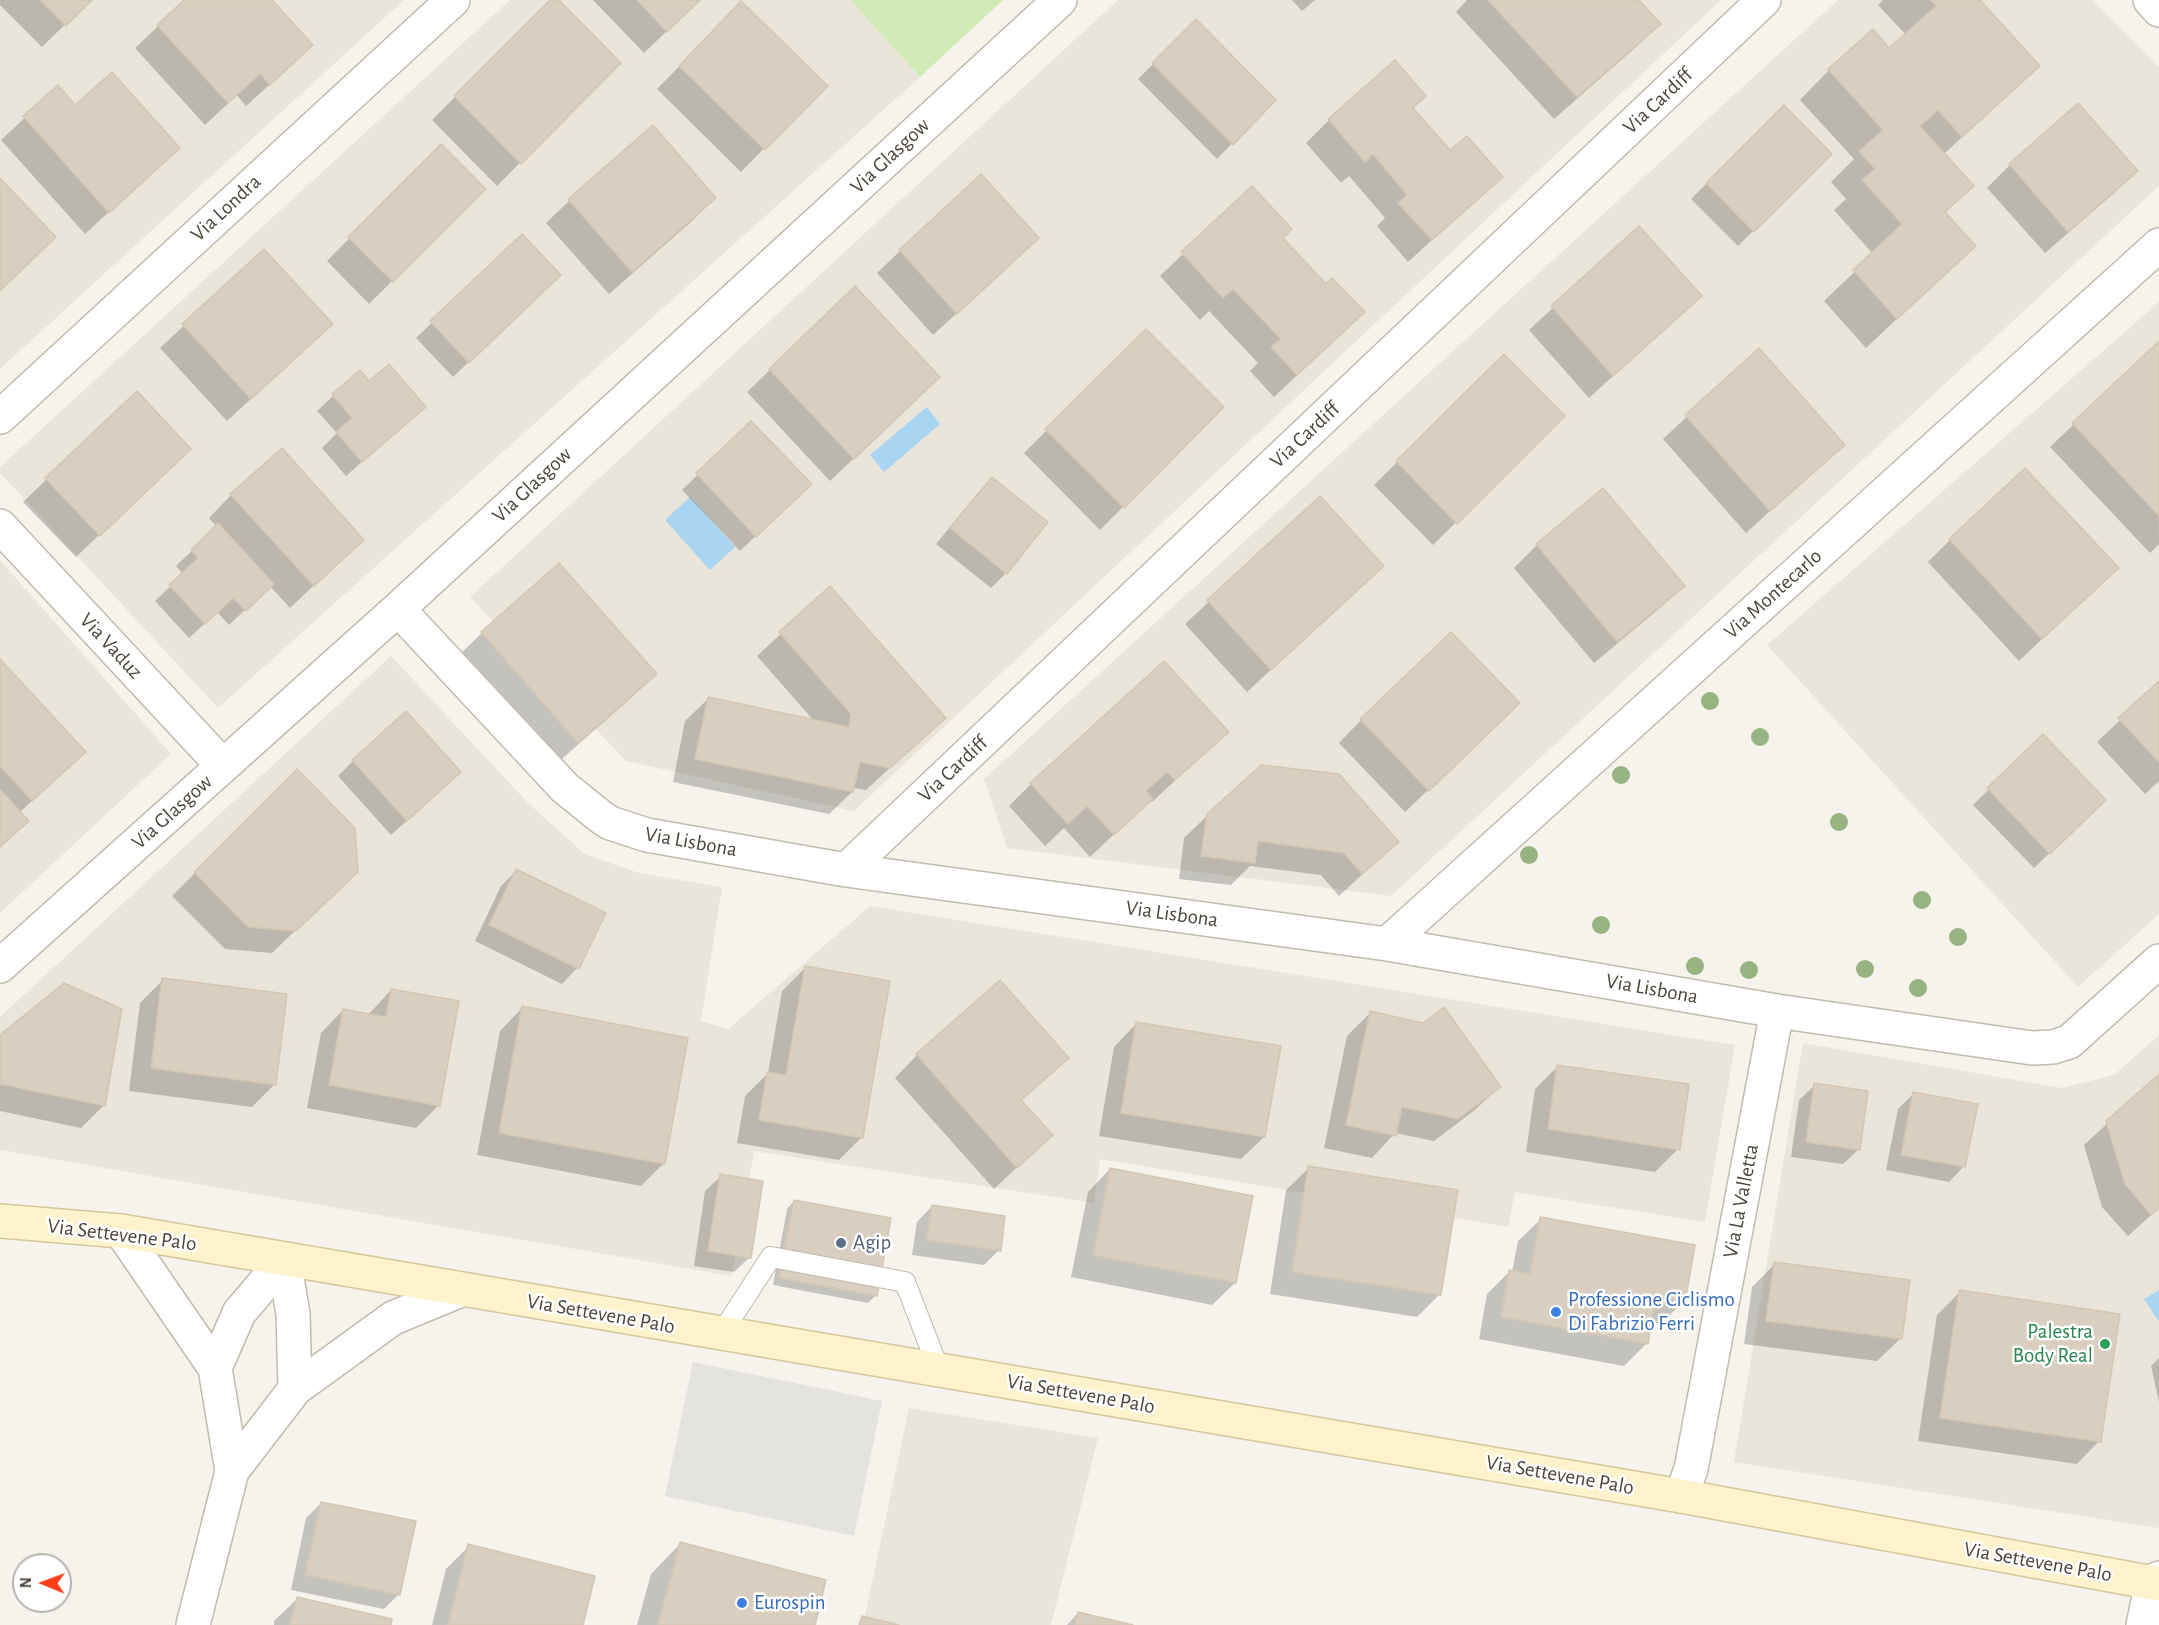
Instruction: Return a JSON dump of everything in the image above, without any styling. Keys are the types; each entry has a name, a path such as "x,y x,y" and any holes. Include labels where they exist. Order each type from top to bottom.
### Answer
{"street":[{"name":"Via Londra","path":"0,417 453,0"},
{"name":"Via Glasgow","path":"0,966 398,609 1060,0"},
{"name":"Via Cardiff","path":"846,870 1764,0"},
{"path":"2150,0 2159,10"},
{"name":"Via Montecarlo","path":"1388,944 2159,245"},
{"name":"Via Vaduz","path":"0,526 223,766"},
{"name":"Via Lisbona","path":"398,609 565,788 610,823 647,835 846,870 1388,944 1777,1011 2032,1048 2053,1047 2069,1042 2159,961"},
{"name":"Via La Valletta","path":"1681,1496 1691,1469 1777,1011"},
{"name":"Via Settevene Palo","path":"0,1221 121,1231 1681,1496 2157,1582"},
{"path":"121,1231 215,1368 232,1471"},
{"path":"215,1368 240,1313 284,1260"},
{"path":"284,1260 293,1314 295,1389"},
{"path":"193,1625 232,1471 295,1389 393,1318 461,1290"},
{"path":"2143,1625 2157,1582"}],"lane":[{"path":"721,1334 771,1257 905,1282 939,1371"}],"shaded area":[{"path":"0,0 404,0 0,369"},
{"path":"510,0 850,0 920,77 218,708 0,473 0,467"},
{"path":"1118,0 1721,0 854,811 626,761 470,597"},
{"path":"1838,0 2092,0 2159,67 2159,186 1391,896 1007,848 984,779"},
{"path":"2159,302 2159,914 2078,987 1767,645"},
{"path":"0,560 171,754 0,913"},
{"path":"391,656 528,803 585,854 639,873 722,887 701,1021 728,1029 870,906 1735,1045 1705,1222 1515,1192 1508,1227 1100,1159 1094,1203 754,1151 732,1276 0,1150 0,1017"},
{"path":"2159,1035 2159,1528 1734,1462 1803,1043 2062,1088 2114,1075"},
{"path":"693,1362 882,1401 854,1536 665,1496"},
{"path":"909,1408 1098,1438 1051,1625 863,1625"}],"green space":[{"path":"850,0 1003,0 920,77"}],"water":[{"path":"927,407 940,424 884,472 870,455"},
{"path":"690,497 735,547 710,570 665,520"},
{"path":"2159,1290 2159,1320 2158,1320 2144,1299"}],"building":[{"path":"40,0 92,0 66,26"},
{"path":"184,0 272,0 313,45 270,85 260,74 228,103 157,25"},
{"path":"550,0 559,0 621,63 521,164 454,96"},
{"path":"637,0 700,0 667,32"},
{"path":"1488,0 1639,0 1661,24 1577,97"},
{"path":"1931,0 1980,0 2040,66 1962,137 1938,110 1920,126 1974,186 1945,212 1976,246 1897,319 1853,270 1902,224 1862,180 1875,169 1859,151 1883,130 1828,69 1873,29 1889,48 1936,6"},
{"path":"741,1 828,86 765,150 679,66"},
{"path":"1196,19 1276,100 1233,145 1152,63"},
{"path":"1395,60 1426,96 1413,108 1450,150 1467,136 1503,177 1432,240 1398,203 1407,195 1373,154 1365,162 1328,119"},
{"path":"112,72 180,148 109,213 23,116 58,85 75,105"},
{"path":"2078,103 2138,171 2068,232 2009,164"},
{"path":"1784,105 1832,154 1754,232 1706,183"},
{"path":"653,125 716,198 632,272 568,199"},
{"path":"441,144 486,189 393,282 348,237"},
{"path":"981,174 1039,238 957,314 899,250"},
{"path":"0,178 56,237 0,291"},
{"path":"1252,186 1292,229 1283,238 1326,284 1332,278 1365,312 1297,375 1271,347 1281,339 1233,289 1223,298 1181,252"},
{"path":"1639,226 1702,296 1613,376 1551,306"},
{"path":"522,234 561,275 469,363 430,321"},
{"path":"264,249 333,324 251,399 182,324"},
{"path":"855,286 940,377 854,459 769,369"},
{"path":"1146,329 1224,407 1124,508 1045,429"},
{"path":"2159,343 2159,516 2072,423"},
{"path":"1759,348 1845,445 1770,511 1685,415"},
{"path":"1504,354 1565,416 1457,524 1396,461"},
{"path":"389,364 426,407 362,462 336,432 352,418 332,394 360,370 369,381"},
{"path":"137,391 191,449 100,536 45,478"},
{"path":"751,421 812,484 756,537 696,473"},
{"path":"282,448 364,540 314,586 230,494"},
{"path":"2025,468 2119,568 2042,639 1949,539"},
{"path":"992,477 1048,522 1007,574 950,528"},
{"path":"1603,488 1685,586 1617,642 1536,544"},
{"path":"1320,496 1384,566 1271,670 1207,600"},
{"path":"218,523 274,584 246,611 233,598 205,624 169,585 198,558 191,550"},
{"path":"559,563 657,674 578,743 481,632"},
{"path":"830,586 946,718 890,768 860,762 853,792 695,759 708,697 849,727 851,714 779,632"},
{"path":"1451,632 1520,703 1429,791 1360,719"},
{"path":"0,659 86,752 32,801 0,766"},
{"path":"1164,661 1229,732 1175,780 1167,772 1146,791 1153,799 1114,835 1087,806 1068,824 1030,783"},
{"path":"2159,681 2159,762 2118,718"},
{"path":"406,711 461,772 407,821 352,760"},
{"path":"2043,734 2106,800 2050,854 1987,788"},
{"path":"1261,765 1339,774 1399,842 1362,874 1344,853 1258,841 1255,863 1201,856 1207,814"},
{"path":"297,769 355,828 358,872 296,931 248,927 194,872"},
{"path":"0,789 29,821 0,847"},
{"path":"516,869 606,913 579,969 489,925"},
{"path":"805,966 890,981 863,1138 759,1120 767,1072 786,1075"},
{"path":"162,978 287,994 276,1085 151,1068"},
{"path":"1000,980 1069,1058 1021,1100 1053,1135 1017,1168 916,1054"},
{"path":"64,983 122,1009 105,1106 0,1084 0,1035"},
{"path":"391,989 459,1001 440,1106 329,1085 343,1009 386,1017"},
{"path":"522,1006 688,1038 665,1164 499,1133"},
{"path":"1444,1007 1501,1087 1458,1119 1402,1107 1396,1136 1346,1125 1370,1011 1423,1023"},
{"path":"1136,1022 1281,1046 1265,1137 1121,1113"},
{"path":"1557,1065 1689,1084 1680,1150 1548,1129"},
{"path":"2159,1074 2159,1208 2151,1215 2125,1184 2106,1121"},
{"path":"1814,1083 1868,1091 1860,1150 1806,1142"},
{"path":"1913,1092 1978,1104 1965,1167 1901,1155"},
{"path":"1308,1166 1458,1190 1441,1295 1292,1272"},
{"path":"1110,1168 1253,1196 1236,1283 1093,1255"},
{"path":"720,1174 763,1181 751,1258 708,1251"},
{"path":"794,1200 891,1218 877,1296 779,1278"},
{"path":"932,1205 1005,1216 1001,1251 926,1240"},
{"path":"1540,1217 1695,1245 1685,1302 1656,1296 1648,1344 1501,1317 1509,1270 1530,1274"},
{"path":"1774,1262 1910,1280 1902,1339 1766,1321"},
{"path":"1959,1290 2120,1314 2101,1442 1940,1418"},
{"path":"321,1502 416,1521 400,1595 305,1575"},
{"name":"Eurospin","path":"680,1542 826,1580 815,1625 658,1625"},
{"path":"468,1544 595,1576 583,1625 448,1625"},
{"path":"297,1597 392,1619 391,1625 290,1625"},
{"path":"1078,1612 1133,1625 1075,1625"},
{"path":"862,1616 899,1625 859,1625"}],"place":[{"name":"Agip","path":"841,1243"},
{"name":"Professione Ciclismo Di Fabrizio Ferri","path":"1556,1312"},
{"name":"Palestra Body Real","path":"2105,1344"},
{"name":"Eurospin","path":"742,1603"}]}
